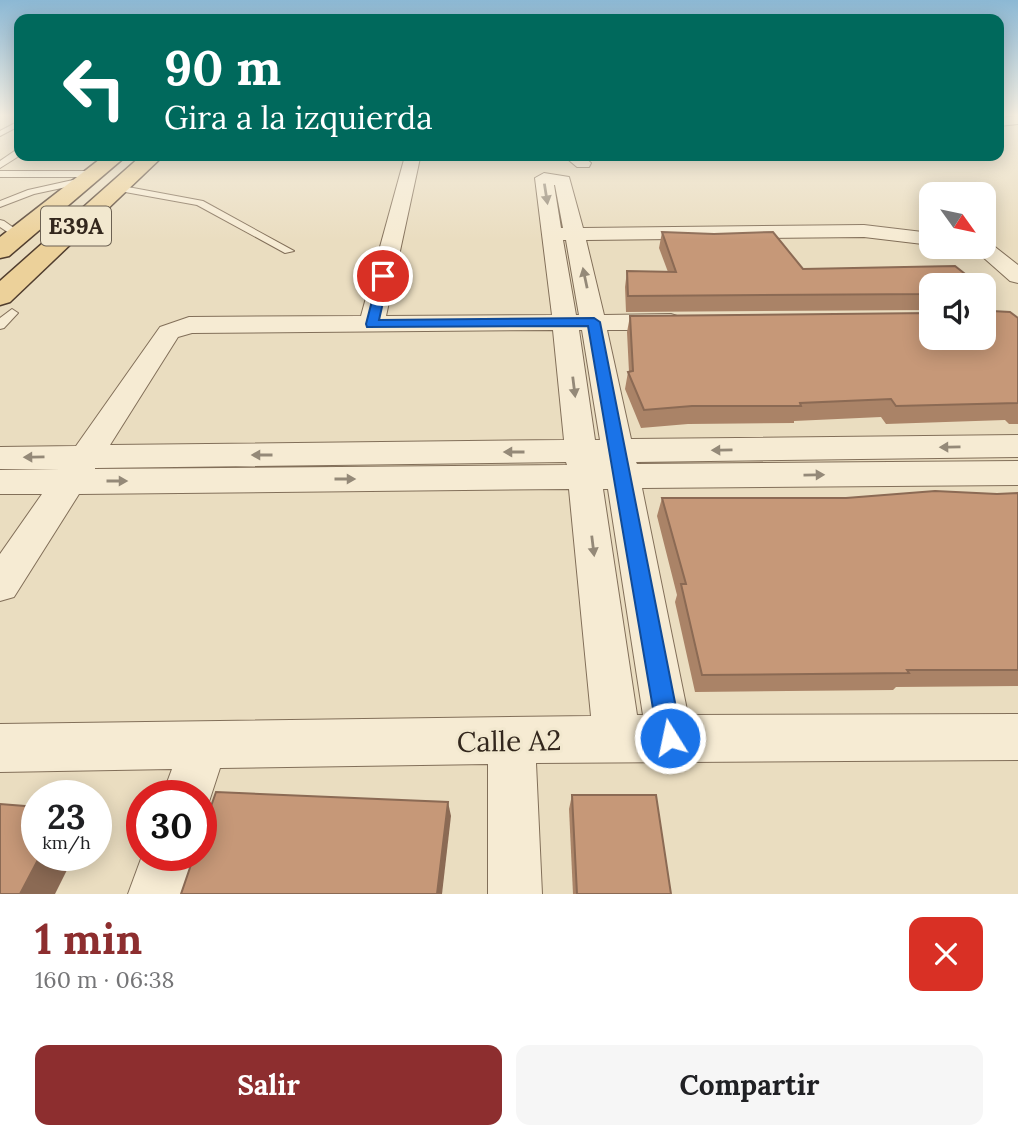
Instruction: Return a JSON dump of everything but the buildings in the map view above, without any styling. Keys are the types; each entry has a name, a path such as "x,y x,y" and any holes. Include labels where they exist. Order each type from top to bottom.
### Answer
{"main road":[{"name":"E39A","path":"0,252 10,229 110,161"},
{"name":"E39A","path":"3,316 51,249 147,161"},
{"path":"0,252 51,249"}],"street":[{"path":"372,324 411,161"},
{"path":"564,234 864,231 919,238"},
{"path":"564,234 594,322 617,739"},
{"path":"564,234 565,323 670,738"},
{"path":"996,258 1018,276"},
{"path":"0,585 169,332 178,327 688,321"},
{"path":"602,465 1018,446"},
{"path":"0,458 77,469 602,465 1018,473"},
{"path":"0,482 77,469"},
{"name":"Calle A2","path":"0,748 670,738 1018,737"},
{"path":"512,741 515,894"},
{"path":"192,780 204,745"},
{"path":"155,894 163,871"}],"lane":[{"path":"0,174 90,177"},
{"path":"0,204 31,192 90,177"},
{"path":"117,188 200,203 289,251"}],"route":[{"path":"383,276 372,324 594,322 670,738"}]}
